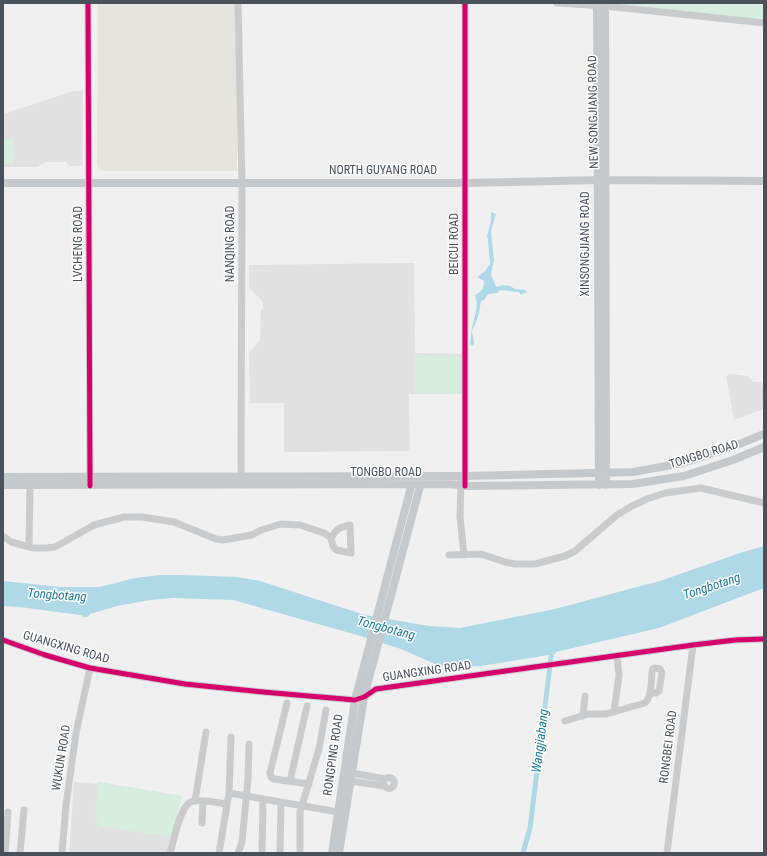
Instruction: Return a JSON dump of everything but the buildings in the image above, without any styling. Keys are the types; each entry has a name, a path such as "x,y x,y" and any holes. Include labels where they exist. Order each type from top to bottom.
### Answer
{"main road":[{"name":"XINSONGJIANG ROAD","path":"601,4 597,180 602,473"},
{"name":"NEW SONGJIANG ROAD","path":"601,4 606,180 602,485"},
{"name":"NORTH GUYANG ROAD","path":"3,183 466,183 597,180 764,181"},
{"name":"TONGBO ROAD","path":"3,477 30,481 90,482 422,480 463,476 633,472 683,463 732,447 764,434"},
{"name":"TONGBO ROAD","path":"422,480 463,486 633,484 684,476 733,460 764,447"},
{"name":"RONGPING ROAD","path":"332,853 355,700 412,480"},
{"path":"339,853 364,697 422,480"},
{"name":"TONGBO ROAD","path":"3,485 30,481"}],"street":[{"name":"LVCHENG ROAD","path":"88,3 90,482"},
{"name":"NANQING ROAD","path":"238,3 242,183 241,481"},
{"name":"BEICUI ROAD","path":"464,555 460,517 463,486 466,183 465,3"},
{"path":"557,3 601,4 764,23"},
{"path":"29,547 30,481"},
{"path":"449,555 481,554 515,564 535,564 566,556 575,551 617,515 647,499 665,493 701,488 764,503"},
{"path":"3,536 10,542 29,547 39,549 55,547 94,525 124,517 142,517 174,522 216,539 223,540 252,535 261,530 281,524 300,525 324,532 331,538"},
{"name":"GUANGXING ROAD","path":"3,640 90,668 185,684 355,700 364,697 376,689 693,645 735,640 764,639"},
{"name":"RONGBEI ROAD","path":"667,853 693,645"},
{"path":"614,712 619,675 617,656"},
{"name":"WUKUN ROAD","path":"62,853 66,805 76,733 90,668"},
{"path":"565,722 588,714 606,714 645,703 648,701 650,693"},
{"path":"582,716 585,696"},
{"path":"287,703 270,773 271,777 274,779 309,784"},
{"path":"290,781 307,706"},
{"path":"300,853 300,812 319,749 326,710"},
{"path":"195,801 206,732"},
{"path":"220,853 229,793 231,737"},
{"path":"238,853 242,842 248,779 249,744"},
{"path":"351,777 385,782"},
{"path":"229,793 338,812"},
{"path":"262,853 263,799"},
{"path":"202,823 204,801"},
{"path":"170,853 182,811 188,803 204,801 227,804"},
{"path":"280,853 281,802"},
{"path":"20,853 24,810"},
{"path":"5,853 8,812"}],"shaded area":[{"path":"98,3 238,3 237,171 101,171 97,165"},
{"path":"73,91 83,91 82,166 69,166 66,162 46,162 37,167 3,167 3,114"},
{"path":"414,263 415,353 462,354 462,394 409,394 410,451 284,452 284,403 250,403 249,353 260,340 261,309 263,309 263,302 249,287 249,265"},
{"path":"730,374 748,376 754,382 761,382 764,391 763,409 734,420 726,376"},
{"path":"74,782 97,784 98,782 182,796 166,853 69,853"}],"green space":[{"path":"620,3 764,3 764,20 627,5"},
{"path":"3,139 13,139 14,164 3,164"},
{"path":"415,355 460,356 459,394 415,393"},
{"path":"98,782 182,796 171,837 105,827 98,824 95,817"}],"water":[{"path":"491,212 496,214 491,231 494,260 491,274 496,287 503,285 510,286 515,289 525,290 527,292 521,295 519,292 500,290 497,293 488,294 484,300 481,301 478,317 472,331 473,346 470,344 472,329 477,307 475,295 481,291 484,283 484,281 477,277 484,272 490,264 487,236 491,222"},
{"name":"Tongbotang","path":"764,546 764,588 659,628 556,652 555,654 481,666 449,667 435,664 401,649 357,635 233,600 173,598 150,600 117,606 90,614 88,617 3,606 3,581 61,587 100,587 135,578 160,575 237,577 260,581 365,615 429,626 460,628 555,609 660,581"}],"waterway":[{"name":"Wangjiabang","path":"523,853 530,828 552,649"}],"cycle path":[{"path":"88,3 90,486"},
{"path":"465,3 465,486"},
{"path":"3,640 45,655 90,668 185,684 355,700 364,697 376,689 693,645 735,640 764,639"}]}
